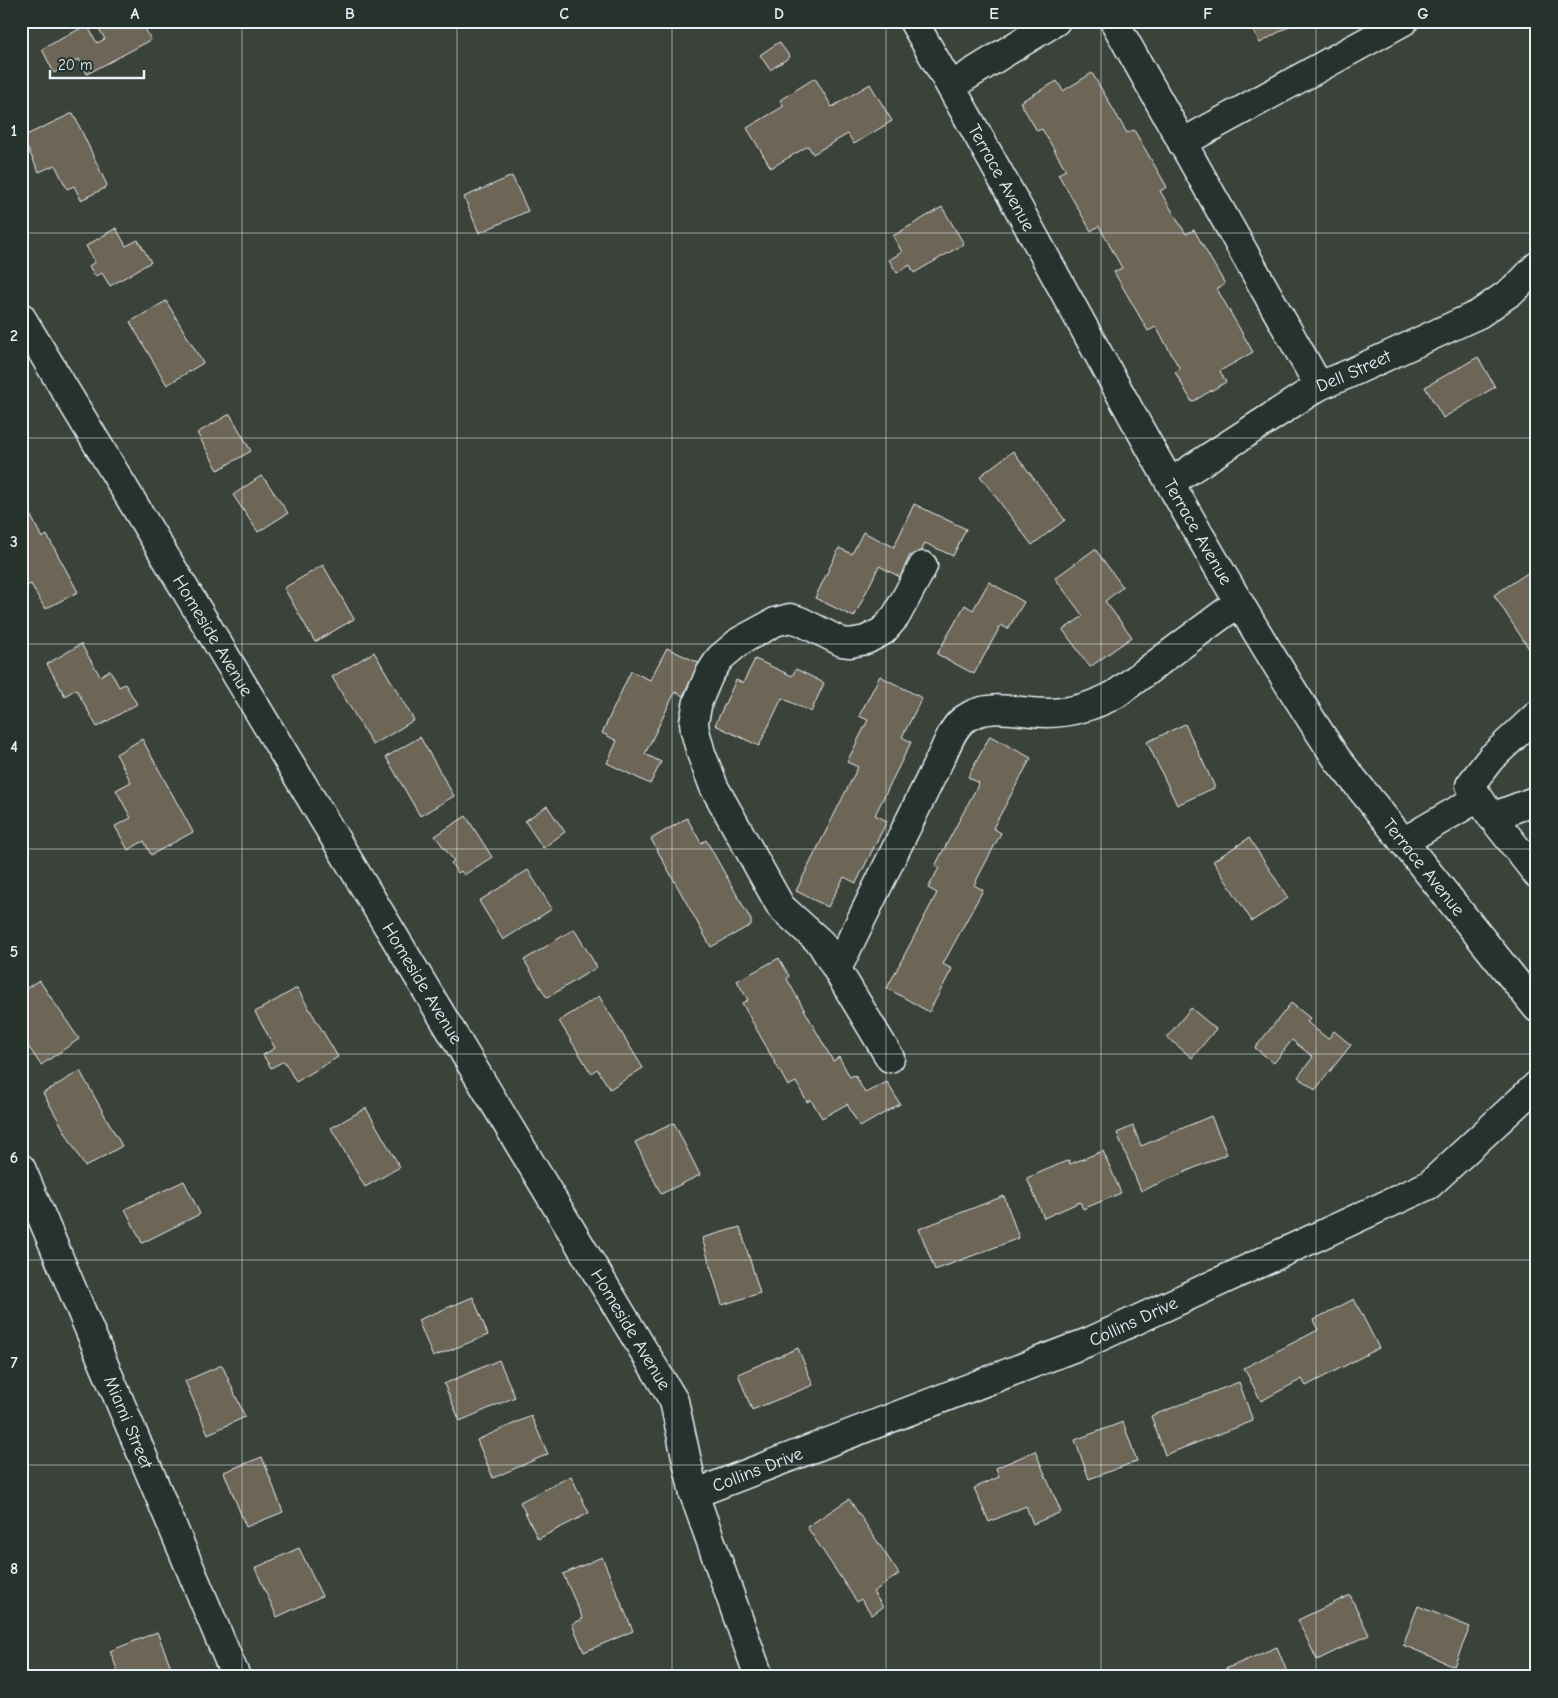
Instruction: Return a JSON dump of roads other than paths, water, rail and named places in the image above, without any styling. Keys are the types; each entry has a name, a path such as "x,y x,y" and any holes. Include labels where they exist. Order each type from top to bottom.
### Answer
{"street":[{"name":"Terrace Avenue","path":"913,21 951,86 1134,419 1239,602 1308,715 1337,758 1403,842 1534,997"},
{"path":"951,86 1056,21"},
{"path":"1114,21 1319,386"},
{"path":"1182,143 1404,21"},
{"name":"Dell Street","path":"1171,482 1319,386 1479,314 1516,288 1537,266"},
{"name":"Homeside Avenue","path":"21,317 674,1401 694,1494 759,1677"},
{"path":"890,1058 821,943 781,907 714,787 695,731 696,711 709,675 720,658 740,641 775,622 790,618 842,642 850,643 866,640 883,631 896,616 923,566"},
{"path":"837,969 960,722 974,713 986,710 1046,713 1063,712 1093,705 1116,694 1239,602"},
{"path":"1537,715 1491,758 1470,785 1485,808 1537,874"},
{"path":"1403,842 1485,808 1537,800"},
{"name":"Collins Drive","path":"694,1494 1091,1341 1429,1185 1537,1085"},
{"name":"Miami Street","path":"21,1168 236,1677"}]}
